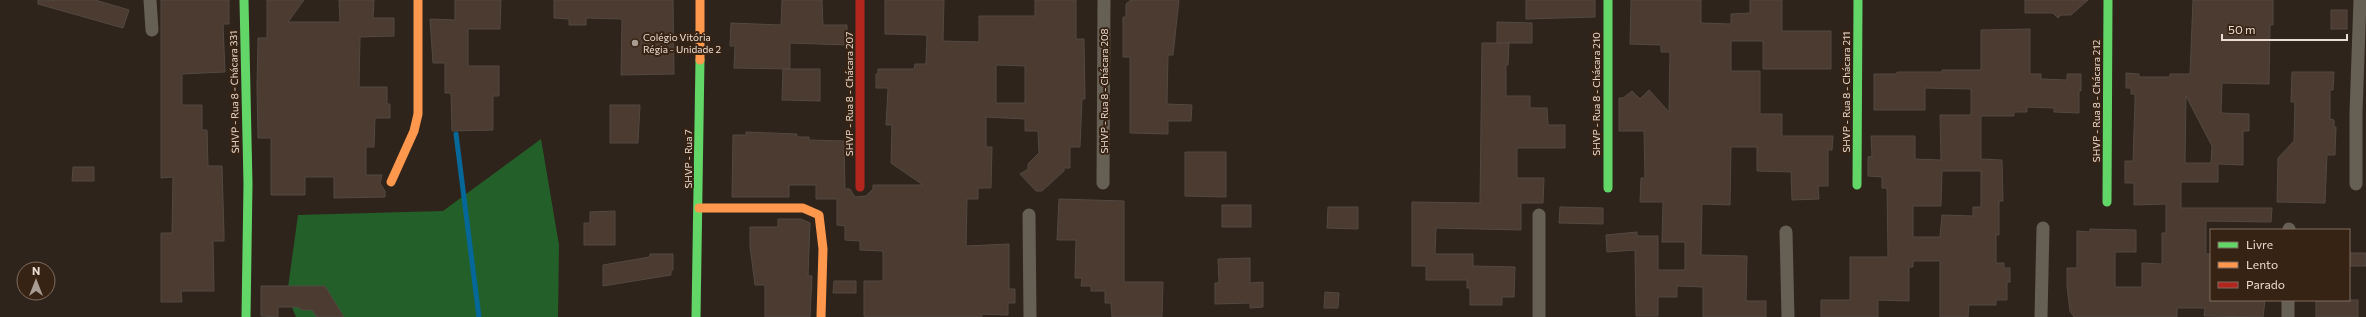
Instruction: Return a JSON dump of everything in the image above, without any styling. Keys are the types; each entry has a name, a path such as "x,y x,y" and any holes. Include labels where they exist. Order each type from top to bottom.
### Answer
{"street":[{"path":"150,0 152,30"},
{"name":"SHVP - Rua 8 - Chácara 331","path":"244,0 248,184 246,317"},
{"path":"391,182 414,130 418,114 418,0"},
{"name":"SHVP - Rua 7","path":"696,317 699,208 700,0"},
{"name":"SHVP - Rua 8 - Chácara 207","path":"860,0 860,187"},
{"name":"SHVP - Rua 8 - Chácara 208","path":"1103,183 1104,0"},
{"name":"SHVP - Rua 8 - Chácara 210","path":"1608,0 1608,188"},
{"name":"SHVP - Rua 8 - Chácara 211","path":"1857,185 1858,0"},
{"name":"SHVP - Rua 8 - Chácara 212","path":"2107,202 2108,0"},
{"path":"2356,184 2356,113 2360,0"},
{"path":"699,208 803,208 819,215 821,219 822,248 821,317"},
{"path":"1539,215 1539,317"},
{"path":"1029,216 1030,317"},
{"path":"2041,317 2043,228"},
{"path":"1786,232 1788,317"},
{"path":"2288,301 2288,317"}],"green space":[{"path":"541,139 559,245 558,317 296,317 287,295 298,215 443,211"}],"building":[{"path":"38,0 95,0 129,10 123,28 38,4"},
{"path":"161,0 229,0 229,24 223,24 225,72 182,74 182,105 202,105 202,130 207,130 208,166 222,166 224,241 213,241 214,291 181,291 182,302 161,302 161,233 172,233 173,177 161,178"},
{"path":"267,0 304,0 288,22 340,22 339,0 374,0 373,18 394,18 394,36 360,37 359,87 387,87 387,104 390,104 390,118 375,118 374,147 366,147 366,175 382,175 380,183 385,191 385,197 334,198 334,177 305,177 305,195 271,195 271,138 258,138 258,38 267,38"},
{"path":"455,0 501,0 500,29 468,29 468,66 499,66 499,96 493,96 493,130 452,131 451,93 445,93 445,63 433,63 430,19 455,20"},
{"name":"Colégio Vitória Régia - Unidade 2","path":"554,0 673,0 674,74 621,75 622,19 586,18 586,25 569,25 569,19 554,18"},
{"path":"782,0 822,0 823,25 847,25 847,45 790,43 790,69 734,68 735,46 730,46 731,23 781,25"},
{"path":"885,0 944,0 943,41 979,42 979,16 1035,16 1035,0 1076,0 1076,39 1084,39 1085,99 1082,99 1080,147 1070,147 1070,168 1064,168 1064,171 1042,191 1036,191 1020,174 1028,169 1028,164 1039,153 1038,131 1025,131 1025,119 986,117 986,147 992,147 991,188 978,188 978,199 967,199 966,246 1009,244 1009,289 1015,289 1015,303 1008,303 1008,315 982,314 982,317 864,316 864,281 883,281 883,251 860,250 860,241 845,240 845,226 837,225 837,199 816,199 816,185 789,185 789,197 732,197 733,135 746,135 746,132 797,134 797,137 809,137 809,140 844,141 845,189 850,189 855,197 866,196 873,189 873,185 923,185 891,163 892,125 886,125 888,88 876,88 876,74 878,74 878,69 914,69 915,64 926,64 927,35 885,34","holes":["996,65 1025,66 1025,103 996,103"]},
{"path":"1131,0 1179,0 1173,55 1168,55 1167,104 1192,105 1191,121 1168,121 1168,134 1130,133 1130,57 1123,57 1123,17 1126,17 1126,4"},
{"path":"1526,0 1595,0 1595,17 1526,19"},
{"path":"1631,0 1701,0 1701,23 1731,24 1731,14 1750,13 1750,0 1782,0 1782,31 1831,31 1831,69 1763,69 1763,41 1731,41 1731,71 1760,71 1760,114 1782,114 1782,136 1833,136 1832,150 1828,150 1828,186 1818,186 1819,199 1792,200 1791,172 1757,171 1757,147 1731,147 1730,205 1702,204 1701,255 1747,256 1746,301 1766,301 1766,317 1703,317 1703,287 1677,286 1677,297 1658,297 1658,316 1636,316 1635,250 1607,252 1606,235 1637,232 1637,236 1658,236 1658,270 1685,270 1685,242 1662,242 1663,202 1640,202 1641,178 1645,178 1644,131 1619,131 1619,98 1623,98 1632,91 1640,99 1649,90 1669,112 1670,52 1661,52 1661,45 1630,44"},
{"path":"2025,0 2088,0 2071,15 2061,15 2058,18 2053,13 2025,13"},
{"path":"2193,0 2273,0 2273,25 2270,25 2269,84 2222,83 2221,113 2249,114 2249,131 2243,131 2243,165 2218,164 2218,182 2181,182 2181,208 2272,208 2271,222 2206,221 2206,254 2210,254 2210,301 2265,301 2263,317 2204,316 2205,308 2177,308 2177,317 2074,317 2070,311 2067,286 2067,268 2077,268 2077,231 2090,232 2090,229 2136,230 2136,252 2115,252 2115,287 2142,287 2142,263 2162,264 2162,233 2166,233 2166,204 2134,205 2134,183 2125,183 2125,161 2133,161 2135,103 2135,94 2131,94 2131,88 2126,88 2126,73 2139,74 2139,77 2170,77 2170,74 2190,74","holes":["2186,96 2212,146 2211,163 2185,163"]},
{"path":"2331,10 2347,10 2347,29 2331,29"},
{"path":"1497,22 1532,23 1532,43 1497,43"},
{"path":"2030,29 2030,74 2041,74 2041,79 2067,80 2067,74 2081,74 2079,113 2054,112 2054,108 2027,107 2027,112 2014,112 2014,116 1981,116 1981,159 2002,160 2003,201 1999,201 1999,235 1996,235 1996,263 2004,263 2004,268 2010,268 2010,282 2007,282 2007,300 1996,300 1996,305 1969,305 1968,317 1940,317 1940,261 1913,261 1913,267 1909,267 1909,301 1878,300 1878,317 1821,317 1821,300 1850,300 1850,257 1888,257 1887,188 1882,188 1882,177 1868,176 1868,157 1872,156 1871,136 1915,136 1915,159 1941,160 1940,115 1971,115 1971,89 1925,88 1925,110 1874,110 1874,74 1897,74 1897,72 1942,72 1942,70 1981,70 1981,30","holes":["1942,171 1981,171 1981,207 1973,207 1973,216 1942,215 1940,237 1913,237 1913,206 1941,206"]},
{"path":"1482,43 1509,43 1508,65 1506,65 1506,96 1530,96 1530,108 1547,108 1548,125 1565,125 1565,148 1517,148 1517,178 1544,178 1543,203 1521,203 1521,230 1436,228 1435,254 1473,254 1473,266 1515,267 1514,297 1502,297 1502,305 1470,305 1470,288 1467,288 1467,280 1426,280 1426,266 1412,266 1412,202 1480,203"},
{"path":"783,69 820,69 820,101 782,100"},
{"path":"2292,72 2334,72 2333,90 2330,90 2330,119 2334,120 2334,127 2336,127 2335,155 2327,155 2325,203 2277,202 2278,158 2294,141 2295,102 2291,102"},
{"path":"610,105 640,105 638,143 610,143"},
{"path":"1185,152 1226,152 1226,197 1185,196"},
{"path":"73,167 94,167 94,181 72,181"},
{"path":"1059,199 1124,201 1124,282 1163,282 1162,317 1112,317 1111,303 1105,303 1105,291 1091,291 1091,286 1081,286 1082,278 1075,278 1076,240 1057,240"},
{"path":"1222,205 1251,205 1251,227 1222,227"},
{"path":"1328,207 1358,207 1358,229 1327,228"},
{"path":"1560,207 1603,208 1603,224 1559,223"},
{"path":"615,211 615,245 584,245 584,223 590,223 590,212"},
{"path":"778,219 801,219 810,223 808,276 812,276 810,317 765,317 765,285 755,285 750,246 750,227 778,227"},
{"path":"2350,253 2366,253 2366,266 2350,266"},
{"path":"650,254 673,254 673,270 671,270 671,275 603,286 603,265 650,257"},
{"path":"1250,258 1250,283 1263,282 1263,307 1250,308 1250,303 1215,304 1215,283 1219,283 1218,259"},
{"path":"834,281 856,281 856,293 833,293"},
{"path":"261,286 325,286 344,317 317,317 312,310 303,310 297,307 278,307 278,317 261,316"},
{"path":"1325,292 1339,293 1338,308 1324,308"},
{"path":"2358,300 2358,317 2316,317 2316,301"}],"waterway":[{"path":"456,134 479,317"}],"traffic: fast":[{"path":"244,0 248,184 246,317"},
{"path":"1608,0 1608,188"},
{"path":"1857,185 1858,0"},
{"path":"2107,202 2108,0"},
{"path":"696,317 700,60"}],"traffic: slow":[{"path":"391,182 414,131 418,114 418,0"},
{"path":"700,0 700,60"},
{"path":"699,208 803,208 819,215 823,249 821,317"}],"traffic: jam":[{"path":"860,0 860,187"}],"place":[{"name":"Colégio Vitória Régia - Unidade 2","path":"635,43"}]}
